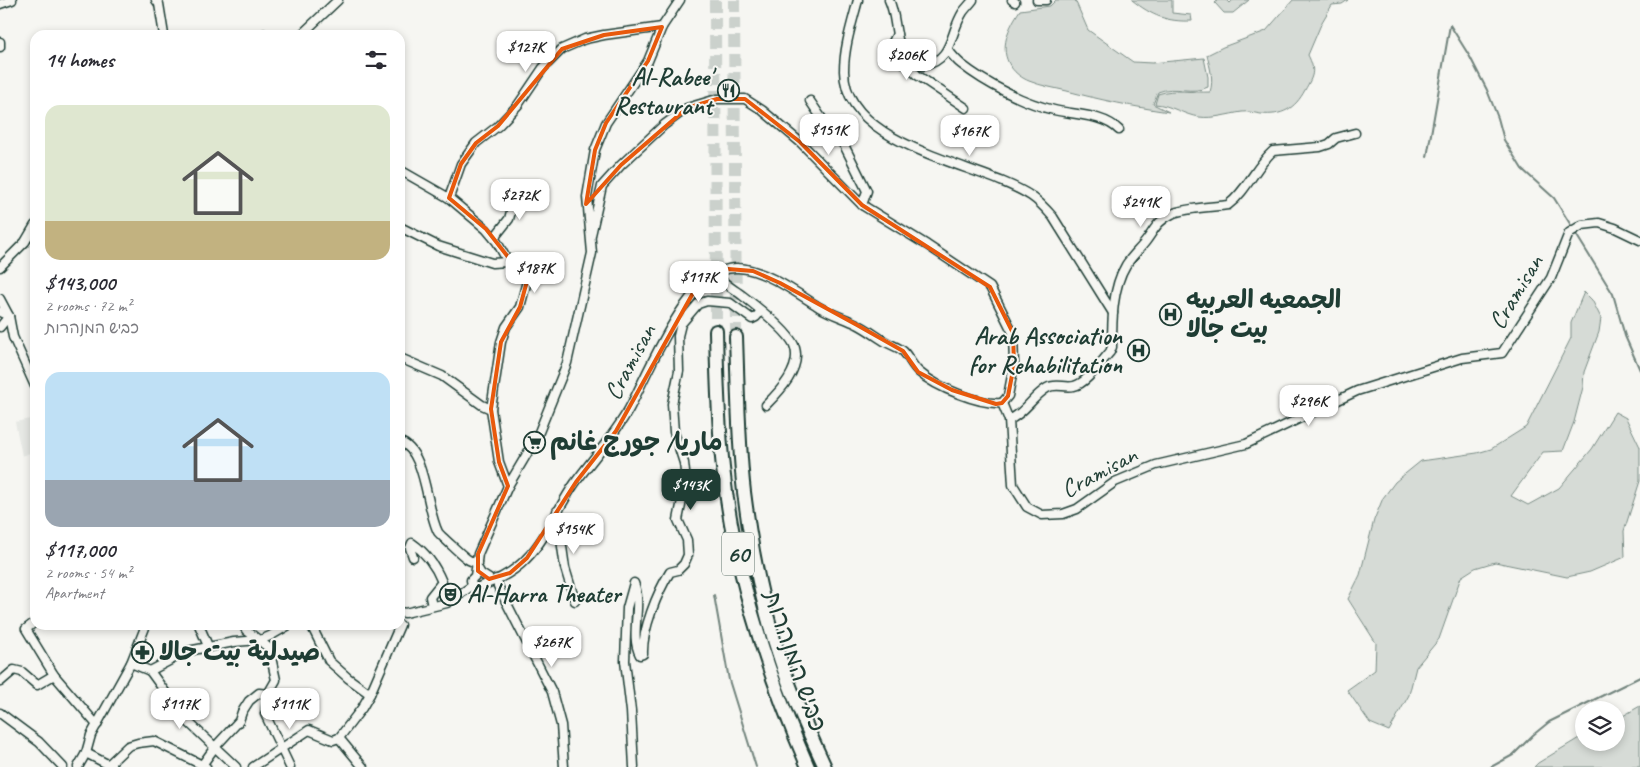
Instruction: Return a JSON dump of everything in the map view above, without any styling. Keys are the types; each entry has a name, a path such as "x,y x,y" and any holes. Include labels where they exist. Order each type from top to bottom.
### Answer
{"highway":[{"name":"כביש המנהרות","path":"716,331 717,387 723,470 739,557 763,647 793,732 808,767"},
{"name":"כביש המנהרות","path":"736,337 742,472 757,572 779,656 806,728 824,767"}],"street":[{"path":"0,4 12,0"},
{"path":"156,0 159,4 163,30"},
{"path":"306,30 338,0"},
{"path":"405,611 447,603 472,586 471,580 479,580 478,554 508,486 537,437 567,363 592,254 587,197 595,150 606,123 648,61 662,27 680,0"},
{"path":"858,0 848,43 844,72 847,88 855,106 866,119 885,134 924,152 1014,186 1041,203 1053,217 1113,313"},
{"path":"889,0 898,32 899,46 908,59 923,66 932,64 948,50 963,12 973,0"},
{"path":"1037,0 1046,0"},
{"path":"450,198 461,164 476,143 512,112 543,68 562,49 585,39 662,27"},
{"path":"898,32 892,44 897,56 917,75 966,108"},
{"path":"0,42 0,47"},
{"path":"948,50 959,63 981,78 1022,99 1053,110 1102,119 1119,130"},
{"path":"591,235 602,186 621,165 664,125 687,108 717,99 745,98 800,142 862,205 990,287 1013,332 1014,365 1008,396 1002,403"},
{"path":"810,101 829,129 844,145 867,191 862,205"},
{"path":"1009,420 1019,416 1032,399 1048,387 1077,386 1092,374 1112,347 1113,313 1117,290 1125,267 1162,219 1174,212 1228,206 1273,151 1320,147 1329,144 1336,138 1355,133"},
{"path":"405,173 450,198 486,229 494,238 508,262 524,274 527,281 520,307 506,327 501,342 491,409 499,462 508,486"},
{"path":"494,238 509,219 517,189"},
{"name":"Cramisan","path":"479,580 492,582 493,579 510,573 527,558 543,536 576,482 616,431 677,316 693,293 703,283 716,274 728,269 737,268 752,271 780,283 836,316 857,325 903,351 918,372 934,381 972,399 996,404 1002,403 1009,420 1013,485 1027,507 1042,515 1063,514 1077,509 1115,482 1156,465 1246,444 1357,391 1462,358 1502,353 1551,278 1569,233 1582,225 1600,223 1640,240"},
{"path":"405,230 438,246 492,264 508,262"},
{"path":"0,267 25,242 30,234"},
{"path":"716,274 722,282 760,311 787,334 793,342 796,350 794,366 781,388 766,404"},
{"path":"0,298 9,316 13,337 30,375"},
{"path":"634,767 632,711 625,661 627,608 632,586 634,583 638,591 637,641 640,655 644,654 643,646 648,621 664,581 670,572 678,570 684,564 688,556 687,540 678,520 686,481 684,463 674,432 672,404 679,371 678,336 681,324 698,304 707,301 730,303 752,319 760,311"},
{"path":"0,312 9,316"},
{"path":"0,327 9,316"},
{"path":"405,360 442,376 482,405 491,409"},
{"path":"405,444 420,462 433,521 440,534 466,559 477,565 481,574 493,579 498,586 552,692 561,725 564,767"},
{"path":"557,511 565,568 575,601"},
{"path":"413,557 410,548 412,543 417,546 438,571 442,582 430,597 432,606"},
{"path":"30,626 26,629 54,675 97,725"},
{"path":"78,767 86,753 91,735 131,663 144,630"},
{"path":"201,630 208,646"},
{"path":"246,630 270,648 276,680 268,694 265,714 290,767"},
{"path":"150,671 188,651 234,642 260,640 280,630"},
{"path":"314,630 329,661 370,694"},
{"path":"253,767 309,730 332,740 339,738 362,708 370,694 398,630"},
{"path":"131,663 150,671 184,718 236,767"},
{"path":"0,682 14,670 22,672 36,685 54,675"},
{"path":"86,753 110,766 128,746 154,741 204,766 215,747 239,721 249,701 259,693 268,694"},
{"path":"0,713 39,742 63,767"},
{"path":"339,738 363,767"}],"highlighted area":[{"path":"662,27 648,61 606,123 595,150 586,204 621,165 687,108 717,99 745,99 800,142 862,205 990,287 1013,333 1014,365 1008,396 1002,403 996,404 952,390 918,372 903,351 780,283 753,271 728,269 693,293 616,431 576,482 527,558 510,573 489,579 478,571 478,554 508,486 499,462 491,409 501,342 520,307 527,281 486,229 449,198 461,164 476,143 498,126 562,49 604,35"}],"shaded area":[{"path":"1056,0 1075,0 1088,30 1133,62 1152,63 1204,58 1208,87 1196,90 1170,89 1158,92 1153,104 1169,112 1130,106 1024,79 1017,74 1007,60 1005,45 1009,30 1020,10 1050,6"},
{"path":"1132,0 1172,0 1172,13 1191,15 1192,21 1160,17"},
{"path":"1218,0 1227,0 1230,3 1233,0 1249,0 1233,13 1224,13 1215,3"},
{"path":"1293,0 1348,0 1342,4 1332,5 1322,22 1308,55 1313,69 1312,77 1301,97 1287,110 1275,114 1244,112 1204,117 1193,116 1167,106 1155,104 1158,94 1164,92 1210,92 1212,78 1207,55 1266,31"},
{"path":"1584,292 1592,300 1601,318 1599,332 1584,372 1583,387 1574,422 1563,451 1543,452 1511,496 1528,505 1559,488 1592,449 1615,412 1626,418 1640,447 1640,481 1624,531 1625,557 1590,572 1567,577 1495,562 1475,568 1461,577 1439,639 1416,667 1409,695 1389,731 1370,723 1347,690 1375,670 1376,643 1348,599 1360,575 1374,520 1383,498 1395,482 1421,461 1477,453 1491,449 1526,427 1571,338 1571,323"},
{"path":"30,419 30,453 22,456 15,422"},
{"path":"1640,706 1640,767 1534,767 1575,740 1575,751 1625,751 1625,715"}],"waterway":[{"path":"1427,157 1450,25 1470,57 1487,90 1504,140 1522,169 1554,198 1572,227"},
{"path":"1574,231 1613,294 1625,336 1640,370"},
{"path":"714,595 729,680 756,767"},
{"path":"1491,767 1513,755 1549,722 1640,677"}],"tunnel":[{"path":"715,0 716,331"},
{"path":"734,0 736,337"}],"place":[{"name":"Al-Rabee' Restaurant","path":"728,91"},
{"name":"الجمعيه العربيه بيت جالا","path":"1170,314"},
{"name":"Arab Association for Rehabilitation","path":"1138,350"},
{"name":"ماريا/ جورج غانم","path":"534,442"},
{"name":"Al-Harra Theater","path":"451,594"},
{"name":"صيدلية بيت جالا","path":"143,652"}]}
